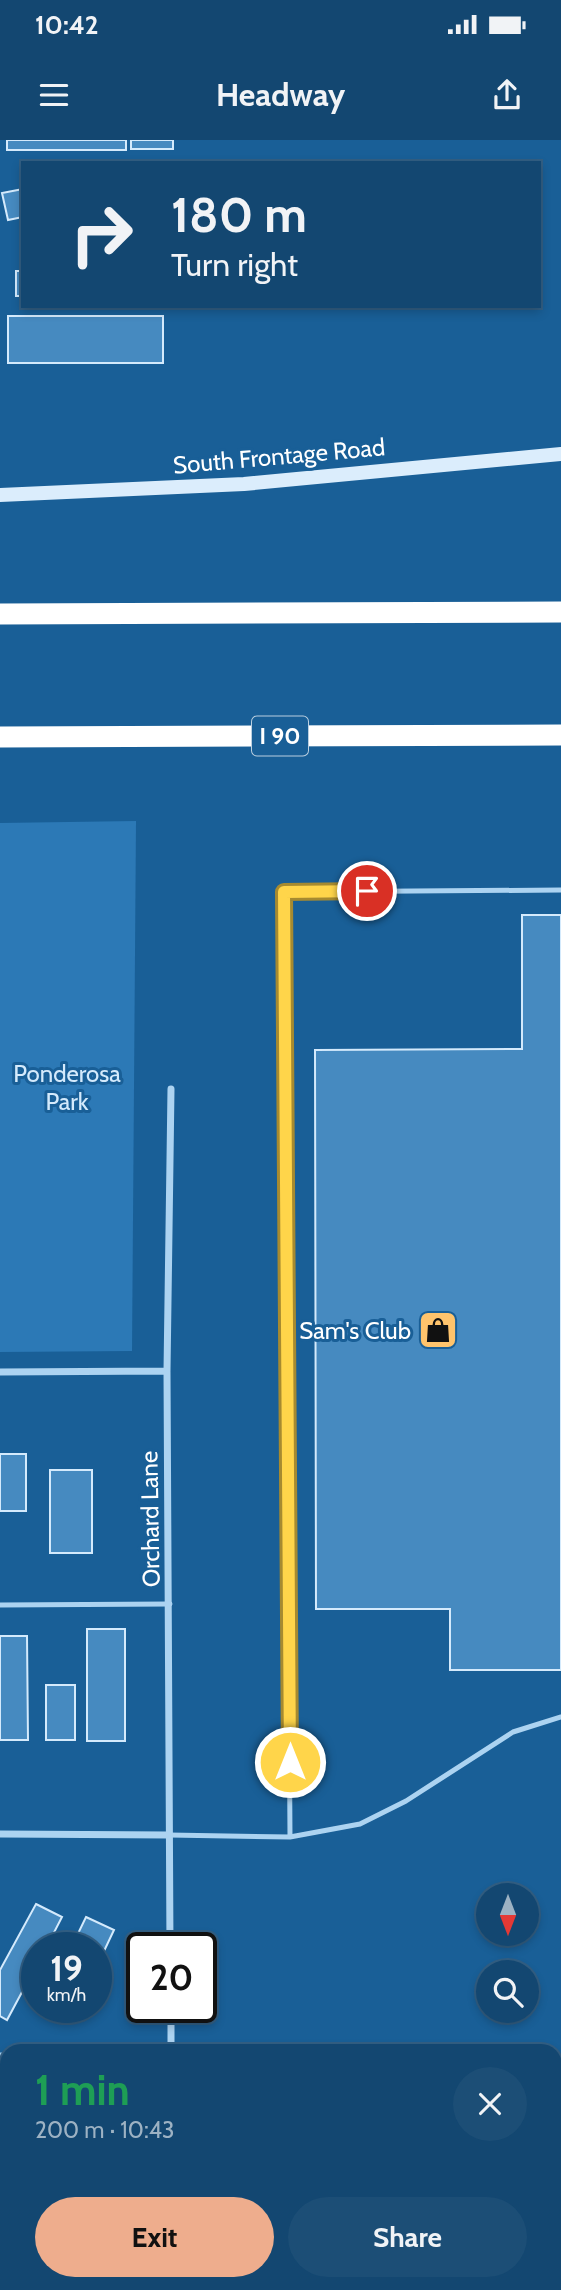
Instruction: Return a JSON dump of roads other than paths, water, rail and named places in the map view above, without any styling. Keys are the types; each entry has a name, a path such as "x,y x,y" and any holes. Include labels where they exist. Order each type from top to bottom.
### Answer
{"highway":[{"path":"0,614 561,612"},
{"name":"I 90","path":"0,737 561,735"}],"main road":[{"name":"South Frontage Road","path":"0,495 244,484 561,454"}],"street":[{"name":"Orchard Lane","path":"170,1932 167,1371 171,1089"},
{"path":"0,1372 167,1371"},
{"path":"0,1834 169,1835"},
{"path":"171,2023 171,2044"}],"lane":[{"path":"290,1837 284,892 561,890"},
{"path":"0,1605 170,1604"},
{"path":"169,1835 290,1837 360,1824 406,1801 513,1732 561,1717"}],"place":[{"name":"Sam's Club","path":"438,1330"}],"park label":[{"name":"Ponderosa Park","path":"67,1087"}]}
